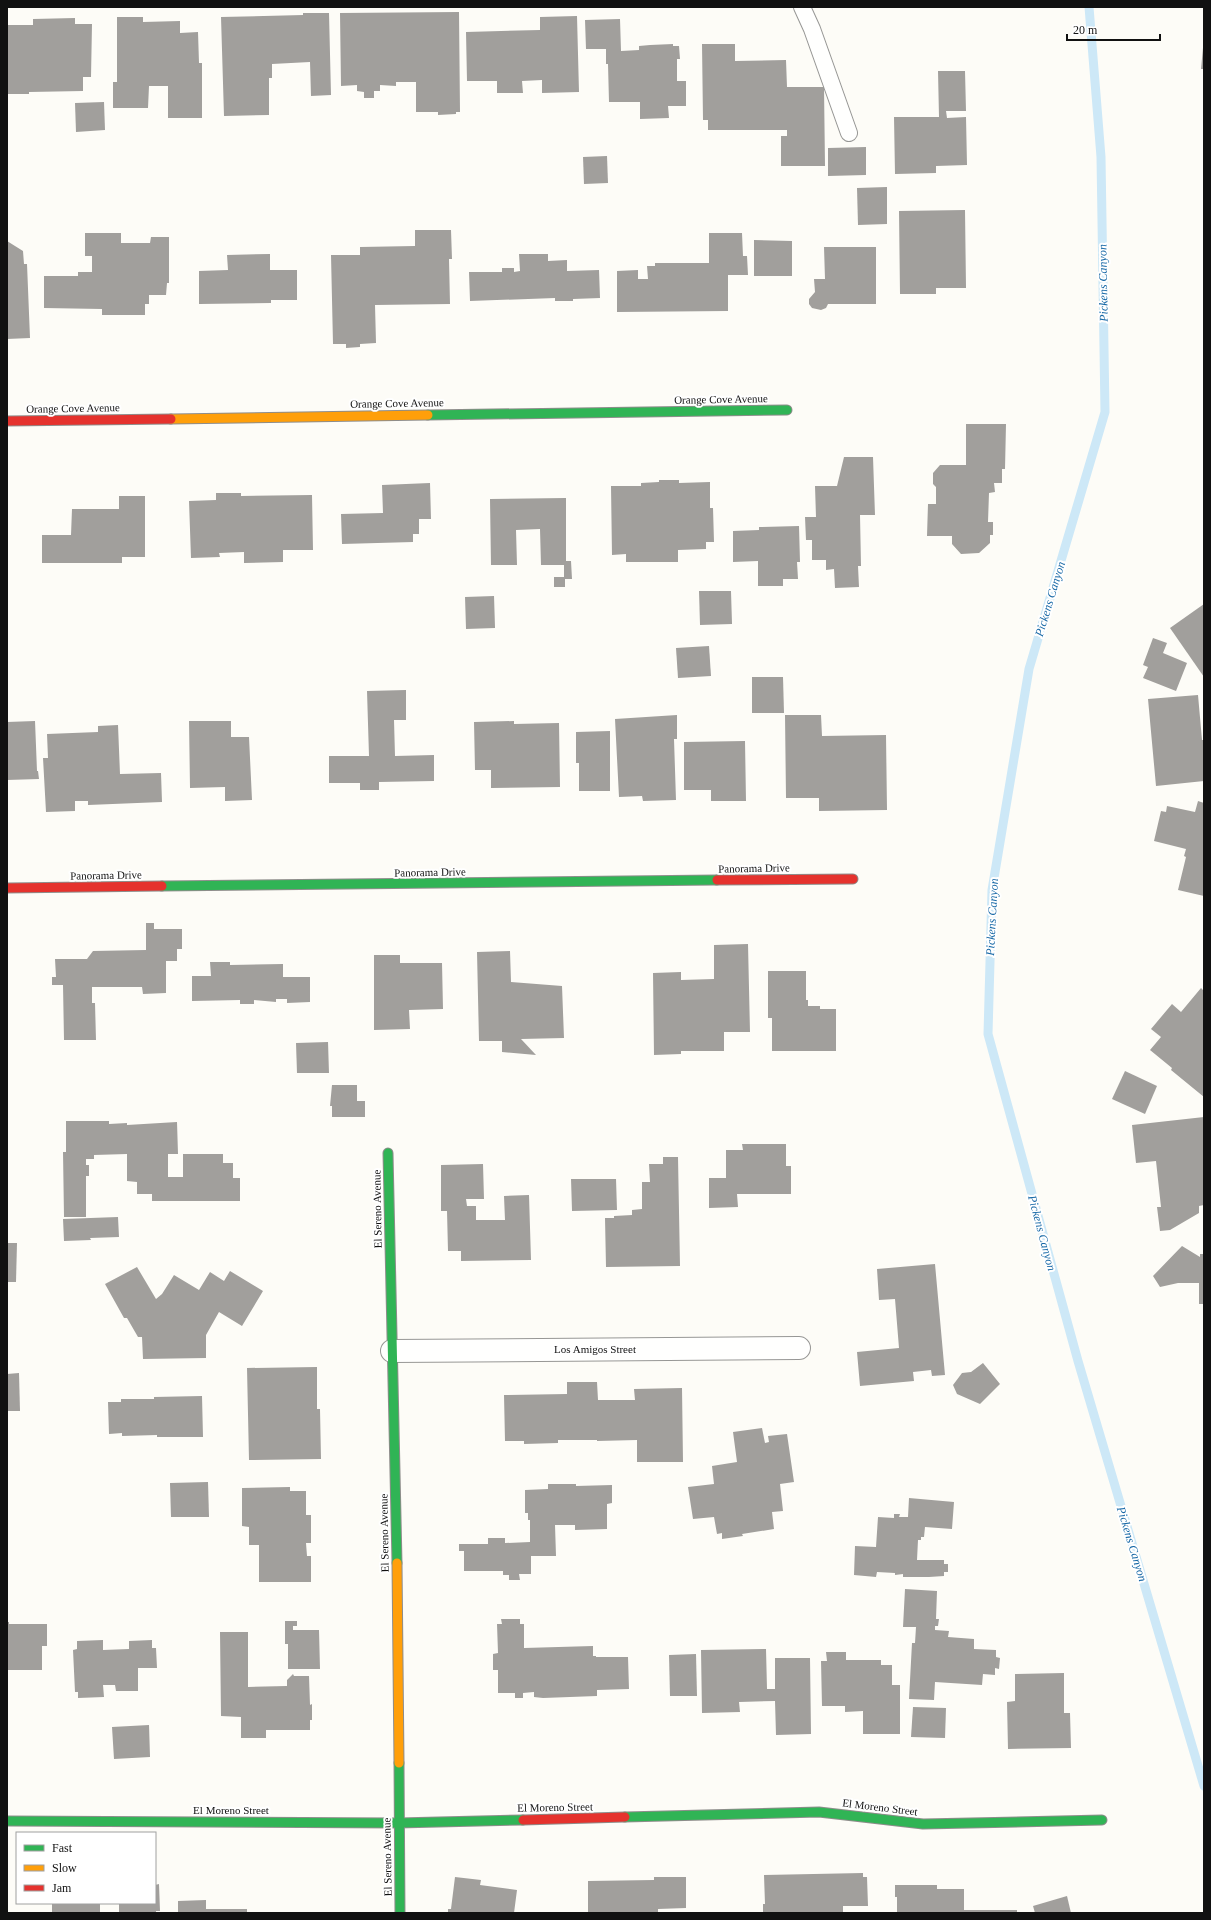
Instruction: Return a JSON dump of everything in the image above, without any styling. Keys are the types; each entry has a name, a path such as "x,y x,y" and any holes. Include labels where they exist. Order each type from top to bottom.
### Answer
{"street":[{"name":"Orange Cove Avenue","path":"7,421 787,410"},
{"name":"Panorama Drive","path":"7,888 853,879"},
{"name":"El Sereno Avenue","path":"388,1153 398,1630 398,1823 400,1913"},
{"name":"Los Amigos Street","path":"392,1351 798,1348"},
{"name":"El Moreno Street","path":"7,1821 398,1823 819,1812 923,1824 1102,1820"}],"lane":[{"path":"802,7 812,30 849,133"}],"building":[{"path":"459,12 460,112 456,112 456,114 438,115 438,112 416,112 416,82 396,82 396,86 380,85 380,91 374,91 374,98 364,98 364,92 357,91 357,85 341,86 340,13"},
{"path":"303,13 329,13 331,95 311,96 310,62 272,64 272,78 269,78 269,115 224,116 221,17 303,15"},
{"path":"577,16 579,92 542,93 542,80 522,81 523,93 497,93 497,81 467,81 466,32 540,30 540,17"},
{"path":"117,17 143,17 143,22 180,21 180,33 198,32 199,63 202,63 202,118 168,118 168,86 149,86 148,108 113,108 113,82 117,82"},
{"path":"75,18 75,24 92,24 91,77 83,77 83,91 7,94 7,25 33,25 33,19"},
{"path":"620,19 621,51 639,50 639,46 650,45 673,44 673,46 679,46 680,59 677,59 677,81 686,81 686,106 668,106 669,118 640,119 640,102 609,102 606,49 586,49 585,20"},
{"path":"702,44 735,44 735,61 786,60 787,87 824,87 825,166 781,166 781,136 787,136 787,130 708,130 708,120 703,120"},
{"path":"1203,48 1204,69 1201,69"},
{"path":"938,71 965,71 966,111 946,111 947,118 966,117 967,165 936,166 936,173 895,174 894,117 939,117"},
{"path":"104,102 105,130 76,132 75,103"},
{"path":"866,147 866,175 828,176 828,148"},
{"path":"607,156 608,183 584,184 583,157"},
{"path":"887,187 887,224 858,225 857,188"},
{"path":"965,210 966,288 936,288 936,294 900,294 899,211"},
{"path":"415,230 451,230 452,259 449,259 450,304 375,305 376,343 360,344 360,347 346,348 346,344 333,344 331,255 360,255 360,247 415,246"},
{"path":"85,233 121,233 121,243 150,243 151,237 169,237 169,283 167,283 166,295 149,295 149,304 145,304 145,315 102,315 102,309 44,308 44,276 78,276 78,272 92,272 92,256 85,256"},
{"path":"709,233 742,233 743,256 747,256 748,275 728,275 728,311 617,312 617,271 638,270 638,279 648,279 647,266 655,266 655,263 709,263"},
{"path":"754,240 792,241 792,276 754,276"},
{"path":"7,241 23,251 24,264 27,264 30,338 7,339"},
{"path":"824,247 876,247 876,304 828,304 826,308 821,310 812,308 809,304 809,299 815,292 814,279 825,279"},
{"path":"270,254 270,270 297,270 297,300 271,300 271,303 199,304 199,271 228,270 227,255"},
{"path":"519,254 548,254 548,261 567,260 567,271 599,270 600,298 573,299 573,301 555,301 555,298 470,301 469,272 502,272 502,268 514,268 514,272 520,271"},
{"path":"966,424 1006,424 1005,469 1002,469 1002,483 994,483 995,492 989,493 988,522 993,522 993,535 990,535 990,543 979,553 961,554 952,544 952,536 927,536 928,504 936,504 936,487 933,484 933,473 940,465 966,465"},
{"path":"844,457 873,457 875,515 860,515 861,566 858,566 859,587 835,588 834,569 826,570 826,560 812,560 812,540 806,540 805,517 816,517 815,486 837,486"},
{"path":"659,480 679,480 679,483 710,482 710,508 713,508 714,542 706,542 706,549 678,550 678,562 626,562 626,554 612,555 611,486 641,486 641,483 659,482"},
{"path":"430,483 431,519 419,519 419,534 413,534 413,542 342,544 341,514 383,513 382,485"},
{"path":"216,493 241,493 241,496 312,495 313,550 283,550 283,562 244,563 244,552 219,553 220,557 191,558 189,501 216,500"},
{"path":"119,496 145,496 145,557 122,557 122,563 42,563 42,535 71,535 72,509 119,509"},
{"path":"566,498 566,561 571,561 572,579 565,579 565,587 554,587 554,577 564,577 564,565 541,565 540,529 516,530 517,565 491,565 490,499"},
{"path":"799,526 800,562 797,562 798,579 783,579 783,586 758,586 758,561 733,562 733,531 759,530 759,527"},
{"path":"699,591 731,591 732,624 700,625"},
{"path":"494,596 495,628 466,629 465,597"},
{"path":"1204,604 1204,677 1170,628"},
{"path":"1153,638 1167,643 1163,653 1187,663 1176,691 1143,678 1148,667 1143,665"},
{"path":"709,646 711,676 678,678 676,648"},
{"path":"752,677 783,677 784,713 752,713"},
{"path":"406,690 406,720 394,720 395,756 434,755 434,781 379,782 379,790 360,790 360,783 329,783 329,756 369,756 367,691"},
{"path":"1198,695 1202,740 1204,740 1204,781 1156,786 1148,699"},
{"path":"677,715 677,739 674,739 676,800 643,801 642,796 619,797 615,719"},
{"path":"785,715 821,715 822,736 886,735 887,810 819,811 819,798 786,798"},
{"path":"35,721 37,771 39,779 7,780 7,722"},
{"path":"189,721 231,721 231,737 249,737 252,800 225,801 225,787 190,788"},
{"path":"514,721 514,724 559,723 560,787 491,788 491,770 475,770 474,722"},
{"path":"118,725 120,774 161,773 162,802 88,805 88,801 75,801 75,811 46,812 43,758 48,758 47,734 98,732 98,726"},
{"path":"610,731 610,791 579,791 579,763 576,763 576,732"},
{"path":"745,741 746,801 711,801 711,790 684,790 684,742"},
{"path":"1198,801 1204,803 1204,896 1178,890 1186,857 1184,856 1186,849 1154,841 1161,811 1166,812 1167,806 1195,812"},
{"path":"146,923 154,923 154,929 182,929 182,949 177,949 177,961 166,961 166,993 143,994 142,987 92,987 92,1003 95,1003 96,1040 64,1040 63,985 52,985 52,977 56,977 55,959 87,959 93,951 146,950"},
{"path":"748,944 750,1032 724,1032 724,1051 681,1051 681,1054 654,1055 653,973 681,972 681,980 714,979 714,945"},
{"path":"510,951 511,982 562,986 564,1038 521,1039 536,1055 502,1052 502,1041 479,1041 477,952"},
{"path":"374,955 400,955 400,963 442,963 443,1009 409,1010 410,1029 374,1030"},
{"path":"210,962 230,962 230,965 283,964 283,977 310,977 310,1002 287,1003 287,999 276,999 276,1002 254,1000 254,1004 240,1004 240,1000 192,1001 192,976 211,976"},
{"path":"768,971 806,971 806,1000 808,1000 808,1006 820,1006 820,1009 836,1009 836,1051 772,1051 772,1018 768,1018"},
{"path":"1201,988 1204,991 1204,1097 1171,1070 1172,1068 1150,1050 1161,1037 1151,1029 1172,1004 1181,1012"},
{"path":"328,1042 329,1073 297,1073 296,1043"},
{"path":"1125,1071 1157,1086 1145,1114 1112,1099"},
{"path":"332,1085 357,1085 357,1101 365,1101 365,1117 332,1117 332,1106 330,1106"},
{"path":"1204,1117 1204,1205 1199,1206 1199,1213 1170,1230 1160,1231 1157,1207 1161,1207 1156,1161 1136,1163 1132,1125"},
{"path":"66,1121 109,1121 109,1124 127,1123 127,1125 177,1122 178,1154 168,1154 168,1177 183,1177 183,1154 223,1154 223,1163 233,1163 233,1178 240,1178 240,1201 152,1201 152,1194 137,1194 137,1182 127,1181 127,1154 94,1155 94,1159 86,1159 86,1165 89,1165 89,1176 86,1176 86,1217 64,1217 63,1152 66,1152"},
{"path":"742,1144 786,1144 786,1166 791,1166 791,1194 737,1194 738,1207 709,1208 709,1178 726,1178 726,1150 743,1150"},
{"path":"663,1157 678,1157 680,1266 606,1267 605,1218 632,1215 632,1210 642,1209 642,1182 650,1182 649,1164 663,1164"},
{"path":"483,1164 484,1199 466,1199 467,1206 476,1206 476,1220 505,1220 504,1196 529,1195 531,1260 461,1261 461,1251 448,1251 447,1211 441,1211 441,1165"},
{"path":"571,1179 616,1179 617,1210 572,1211"},
{"path":"118,1217 119,1237 64,1241 63,1219"},
{"path":"7,1243 17,1243 16,1282 7,1282"},
{"path":"1182,1246 1200,1257 1200,1254 1204,1254 1204,1304 1199,1304 1199,1283 1178,1283 1160,1287 1153,1276"},
{"path":"935,1264 945,1375 932,1376 931,1370 913,1372 914,1381 860,1386 857,1352 899,1348 895,1299 879,1300 877,1269"},
{"path":"137,1267 156,1299 162,1294 174,1275 199,1290 210,1272 224,1281 230,1271 263,1291 242,1326 219,1312 206,1335 206,1358 143,1359 142,1337 138,1337 127,1318 124,1318 105,1284"},
{"path":"983,1363 1000,1384 980,1404 957,1394 953,1385 962,1373 971,1372"},
{"path":"317,1367 317,1409 320,1409 321,1459 249,1460 247,1368"},
{"path":"19,1373 20,1411 7,1411 7,1374"},
{"path":"567,1382 597,1382 598,1400 635,1400 634,1389 682,1388 683,1462 637,1462 637,1440 558,1440 558,1443 524,1444 524,1441 505,1441 504,1395 567,1394"},
{"path":"202,1396 203,1437 157,1437 157,1435 122,1436 122,1433 109,1434 108,1402 121,1402 121,1399 154,1399 154,1397"},
{"path":"762,1428 765,1443 769,1442 768,1436 787,1434 794,1482 780,1484 783,1511 772,1512 774,1529 722,1539 722,1533 717,1534 714,1517 693,1519 688,1487 714,1484 712,1466 737,1462 733,1432"},
{"path":"208,1482 209,1517 171,1517 170,1483"},
{"path":"548,1484 576,1484 576,1486 612,1485 612,1503 607,1504 607,1529 575,1530 575,1525 555,1525 556,1556 531,1556 531,1574 519,1574 520,1580 509,1580 509,1575 503,1575 503,1571 464,1571 464,1551 459,1551 459,1544 488,1544 488,1538 505,1538 505,1543 530,1542 530,1520 528,1520 528,1513 525,1513 525,1490 548,1489"},
{"path":"290,1487 290,1491 306,1491 306,1515 311,1515 311,1543 306,1543 307,1556 311,1556 311,1582 259,1582 259,1545 249,1545 249,1527 242,1526 242,1488"},
{"path":"909,1498 954,1502 952,1529 925,1527 924,1537 921,1537 921,1540 918,1540 917,1560 944,1560 944,1564 948,1564 948,1572 944,1572 944,1576 929,1577 903,1577 903,1574 895,1575 895,1573 877,1572 876,1577 854,1575 855,1546 876,1547 878,1517 894,1518 894,1514 900,1514 899,1517 908,1517"},
{"path":"905,1589 937,1591 936,1619 939,1619 938,1626 935,1626 935,1630 949,1631 948,1637 974,1639 974,1649 996,1650 996,1657 1000,1658 999,1669 995,1668 995,1675 983,1674 982,1685 935,1682 934,1700 909,1699 912,1643 915,1643 916,1627 903,1627"},
{"path":"501,1619 520,1619 520,1624 524,1624 524,1648 593,1646 593,1656 596,1657 628,1657 629,1689 597,1690 597,1696 543,1698 534,1697 534,1692 523,1693 523,1698 515,1698 515,1693 498,1693 498,1670 493,1670 493,1654 498,1653 497,1624 502,1624"},
{"path":"285,1621 297,1621 297,1626 293,1626 293,1630 319,1630 320,1669 288,1669 288,1644 285,1644"},
{"path":"7,1622 9,1622 9,1624 47,1624 47,1646 42,1646 42,1670 8,1670"},
{"path":"220,1632 248,1632 248,1687 287,1686 287,1680 293,1674 294,1676 309,1676 310,1705 312,1704 312,1720 310,1720 310,1730 266,1730 266,1738 241,1738 241,1717 221,1716"},
{"path":"103,1640 103,1650 129,1649 129,1641 152,1640 152,1648 156,1648 157,1668 138,1668 138,1691 116,1691 115,1685 103,1685 104,1697 78,1698 78,1692 75,1692 73,1650 77,1649 77,1641"},
{"path":"766,1649 767,1689 775,1689 775,1658 810,1658 811,1734 776,1735 775,1701 739,1702 740,1712 702,1713 701,1650"},
{"path":"826,1652 846,1652 846,1660 881,1660 881,1665 892,1665 892,1685 900,1685 900,1734 863,1734 863,1711 845,1712 845,1706 822,1706 821,1661 827,1661"},
{"path":"696,1654 697,1696 670,1696 669,1655"},
{"path":"1064,1673 1064,1713 1070,1713 1071,1748 1008,1749 1007,1702 1015,1701 1015,1674"},
{"path":"913,1707 946,1708 945,1738 911,1737"},
{"path":"149,1725 150,1757 114,1759 112,1727"},
{"path":"863,1873 863,1877 867,1877 868,1906 843,1906 843,1913 763,1913 763,1904 765,1904 764,1875"},
{"path":"455,1877 481,1880 480,1885 517,1890 514,1913 448,1913 448,1909 451,1909"},
{"path":"654,1877 686,1877 686,1908 658,1909 658,1913 588,1913 588,1881 654,1880"},
{"path":"159,1884 160,1911 156,1911 156,1913 119,1913 119,1904 156,1904 156,1885"},
{"path":"895,1885 937,1885 937,1889 964,1889 964,1910 1017,1910 1017,1913 897,1913"},
{"path":"1067,1896 1071,1913 1035,1913 1033,1906"},
{"path":"206,1900 206,1909 247,1909 247,1913 178,1913 178,1901"},
{"path":"52,1904 100,1904 100,1913 52,1913"}],"waterway":[{"name":"Pickens Canyon","path":"1089,7 1101,157 1105,412 1029,669 992,890 988,1034 1078,1361 1204,1786"}],"traffic: fast":[{"path":"428,415 787,410"},
{"path":"162,886 717,880"},
{"path":"388,1153 397,1563"},
{"path":"399,1763 400,1913"},
{"path":"625,1817 819,1812 923,1824 1102,1820"},
{"path":"7,1821 398,1823 523,1820"}],"traffic: slow":[{"path":"171,419 428,415"},
{"path":"397,1563 399,1763"}],"traffic: jam":[{"path":"7,421 171,419"},
{"path":"717,880 853,879"},
{"path":"7,888 162,886"},
{"path":"523,1820 625,1817"}]}
